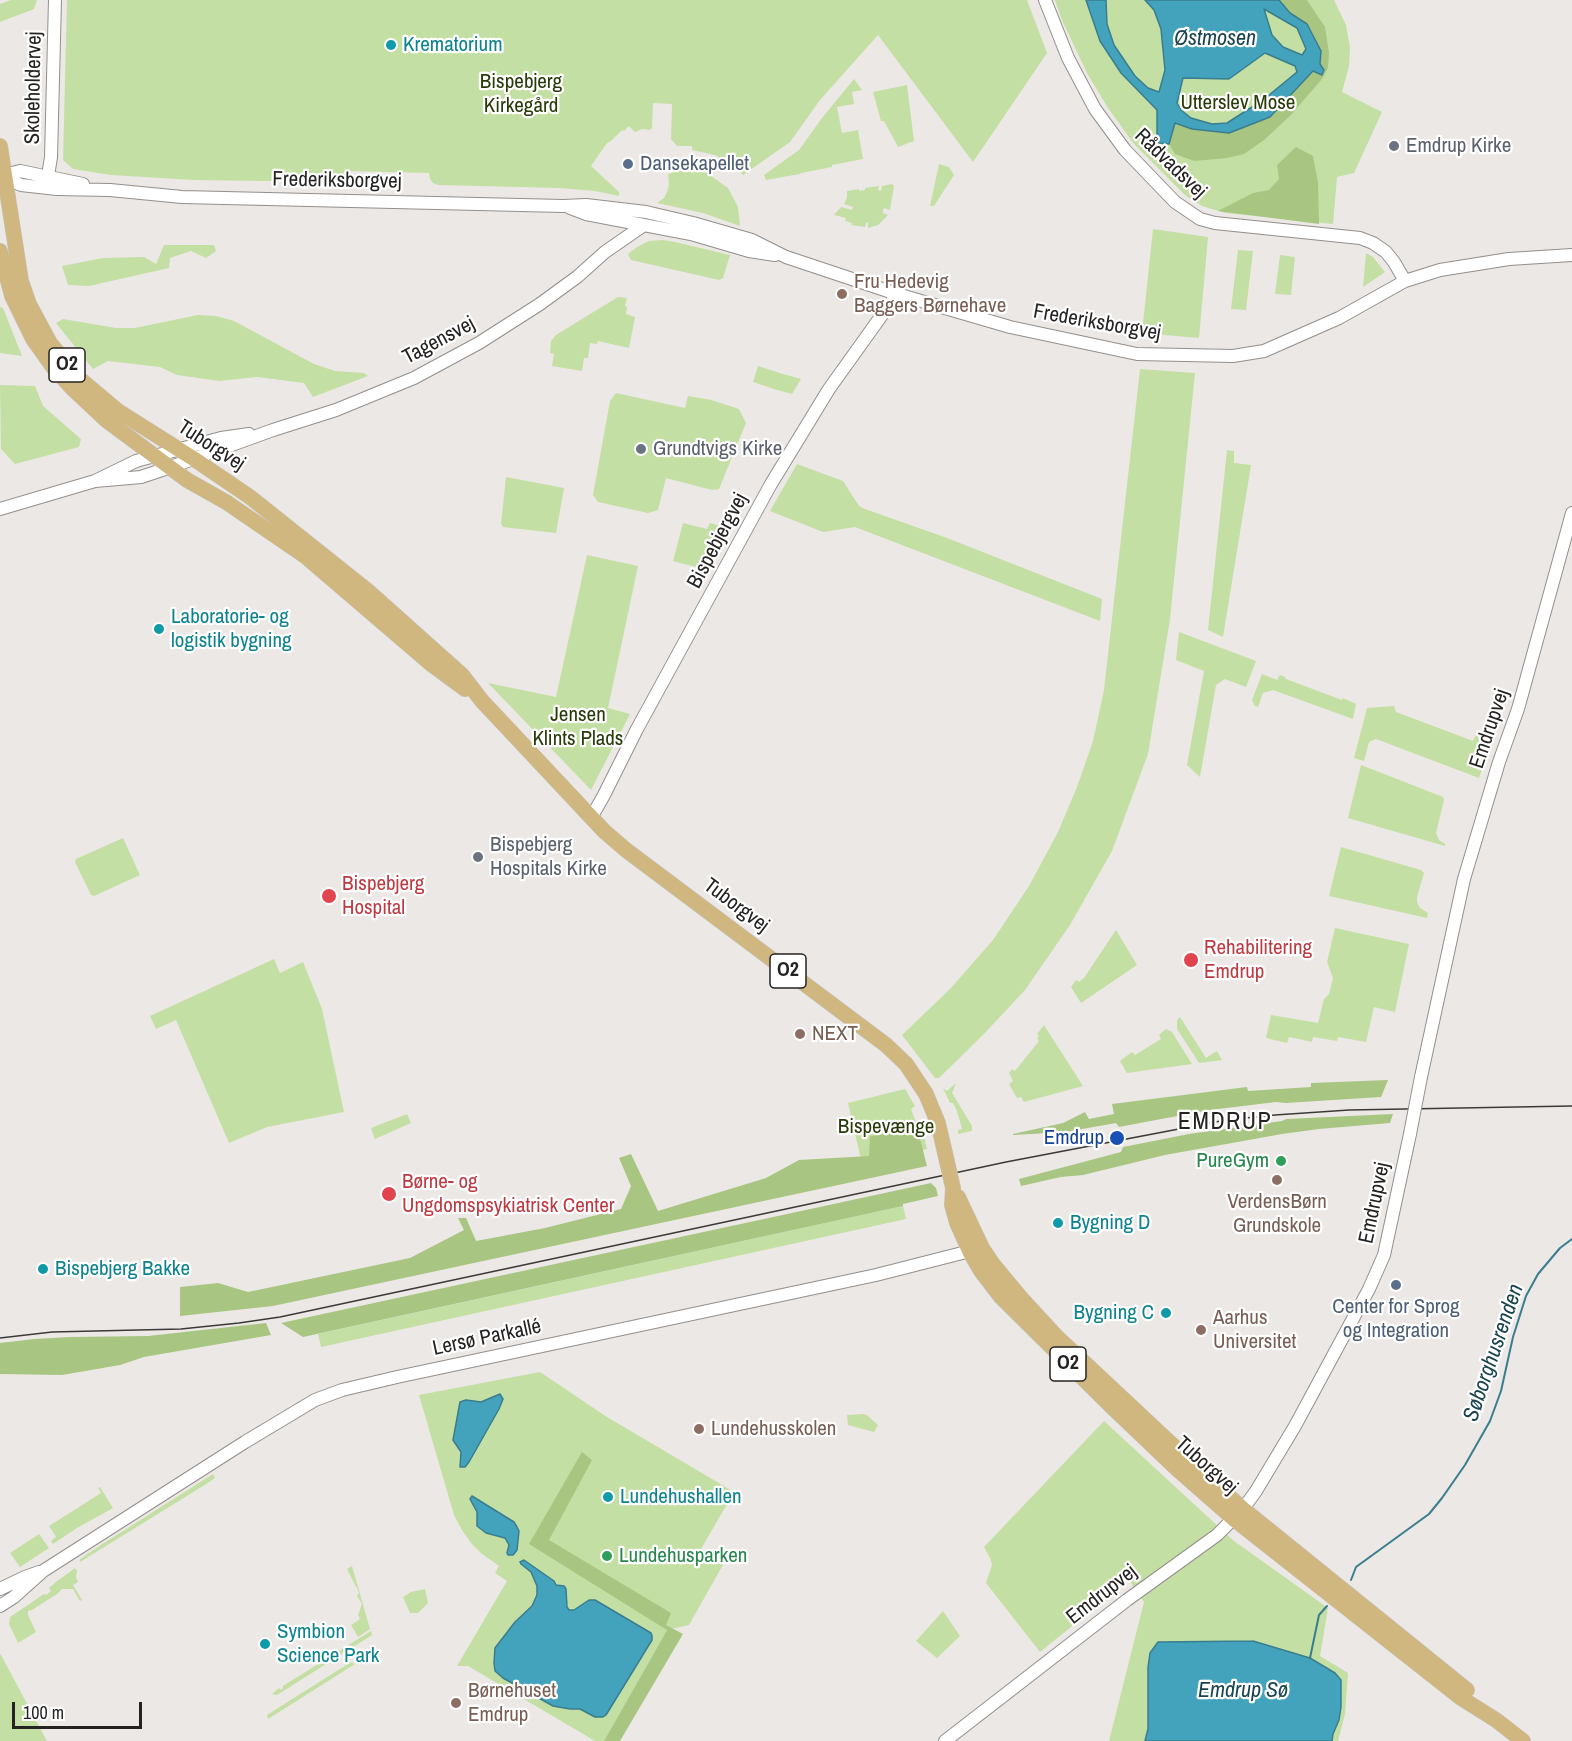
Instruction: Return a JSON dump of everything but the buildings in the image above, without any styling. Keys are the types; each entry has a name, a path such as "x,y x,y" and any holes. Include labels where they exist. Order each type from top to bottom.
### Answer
{"main road":[{"name":"O2","path":"0,146 2,175"},
{"name":"Tuborgvej","path":"2,175 21,281 29,304 50,343 74,372 98,395 181,460 250,497 368,591 462,675 482,700 591,818 626,850 886,1045 906,1064 919,1081 933,1109 953,1188 976,1250 981,1271 1001,1297 1176,1468 1435,1663 1467,1689 1496,1720 1523,1741"},
{"name":"Tuborgvej","path":"0,251 12,296 33,339 53,367 106,420 155,457"},
{"path":"155,457 181,460"},
{"name":"Tuborgvej","path":"181,460 194,484 226,502 296,549 431,664 482,700"}],"street":[{"name":"Skoleholdervej","path":"48,176 51,157 55,0"},
{"name":"Rådvadsvej","path":"1045,0 1068,58 1095,109 1125,150 1175,202 1200,219 1215,223 1360,238 1386,252 1405,281"},
{"name":"Frederiksborgvej","path":"2,175 20,171 110,190"},
{"name":"Frederiksborgvej","path":"2,175 21,185 182,197 586,205 629,209 678,219 752,240 786,256 897,294 1011,327 1137,354 1233,356 1264,351 1339,318 1405,281 1440,270 1509,259 1572,255"},
{"name":"Frederiksborgvej","path":"563,206 586,214 691,234 749,250 786,256"},
{"path":"623,221 646,216 678,219"},
{"name":"Tagensvej","path":"605,252 623,221"},
{"name":"Tagensvej","path":"95,481 141,477 181,460 347,406 414,378 446,362 540,304 577,277 605,252 644,225"},
{"name":"Bispebjergvej","path":"591,818 771,484 835,379 897,294"},
{"name":"Tagensvej","path":"181,460 221,438 273,430"},
{"name":"Tagensvej","path":"0,509 95,481 136,461 155,457"},
{"name":"Emdrupvej","path":"945,1741 1127,1600 1217,1535 1238,1514 1256,1491 1298,1420 1368,1289 1383,1255 1466,870 1518,709 1572,513"},
{"name":"Lersø Parkallé","path":"0,1606 15,1597 43,1571 245,1442 315,1400 342,1390 871,1276 976,1250"},
{"name":"Lersø Parkallé","path":"0,1589 43,1571"}],"green space":[{"path":"11,0 37,0 34,9 0,22 0,4"},
{"name":"Bispebjerg Kirkegård","path":"67,0 1027,0 1047,53 973,162 878,35 820,100 790,142 743,175 735,167 715,155 692,150 692,146 677,146 671,139 672,104 653,103 652,128 635,132 629,126 624,131 622,130 607,143 591,166 619,192 619,196 559,188 438,185 430,179 429,173 346,171 345,176 338,182 193,180 111,175 73,169 63,160"},
{"name":"Utterslev Mose","path":"1055,0 1334,0 1346,25 1350,48 1349,66 1342,92 1382,112 1354,173 1337,177 1333,224 1225,213 1202,206 1186,196 1134,144 1108,108 1087,73"},
{"path":"1279,0 1307,0 1325,27 1329,53 1328,68 1322,79 1291,115 1264,140 1244,154 1194,161 1175,154 1169,144 1175,123 1192,129 1270,117 1320,64 1321,51 1307,24 1290,13"},
{"path":"854,79 862,90 852,92 854,104 837,107 842,133 858,130 863,159 766,180 764,175 799,150"},
{"path":"907,85 914,141 898,147 884,121 881,121 873,92"},
{"path":"1296,147 1313,156 1318,183 1319,224 1218,211 1253,193 1269,190 1279,179 1277,165"},
{"path":"939,164 949,167 954,175 934,206 930,206"},
{"path":"679,171 707,173 728,188 738,207 740,226 703,213 657,203 664,198 667,192 668,174"},
{"path":"892,184 894,186 890,210 884,208 883,213 888,215 878,225 868,228 868,222 865,227 851,225 852,223 845,221 846,218 834,215 841,207 852,210 853,207 844,204 847,191 859,189 859,191 879,186 878,190 881,191 882,186"},
{"path":"1153,229 1208,237 1199,338 1142,333"},
{"path":"663,240 730,255 723,278 719,280 631,260 628,254 637,247 649,241"},
{"path":"164,245 214,245 216,251 206,258 191,251 170,258 169,268 89,286 68,285 62,266 103,258 144,257 156,264"},
{"path":"1238,250 1253,251 1246,310 1231,309"},
{"path":"1366,253 1373,257 1385,272 1363,287"},
{"path":"1280,255 1295,257 1291,295 1275,294"},
{"path":"618,297 627,298 626,314 635,317 629,348 598,341 597,344 590,343 588,358 584,358 582,371 552,366 554,354 550,353 551,341 556,335"},
{"path":"0,307 3,308 22,356 0,353"},
{"path":"198,315 216,316 234,321 314,364 335,371 364,373 368,376 313,397 304,383 257,377 219,381 177,375 160,367 108,361 93,369 56,323 63,319 116,328 135,328"},
{"path":"758,366 801,379 792,394 777,390 753,382"},
{"path":"1140,369 1195,373 1170,619 1148,754 1112,851 1070,925 1025,990 983,1035 939,1078 935,1078 902,1035 950,989 993,940 1029,886 1058,832 1093,741 1104,690"},
{"path":"0,385 35,386 43,406 81,439 79,447 15,464 1,449"},
{"path":"616,393 685,408 688,396 711,400 739,409 746,423 719,489 712,490 666,478 658,510 648,513 598,502 593,495 610,401"},
{"path":"1227,450 1234,451 1234,463 1251,465 1223,637 1208,630"},
{"path":"797,464 843,481 859,506 865,509 947,538 1102,599 1100,621 855,527 823,532 770,511"},
{"path":"506,477 564,488 556,533 503,527 501,524"},
{"path":"683,523 707,529 710,523 730,529 707,570 673,561"},
{"name":"Jensen Klints Plads","path":"587,555 638,566 608,708 630,714 591,790 488,683 556,697"},
{"path":"1179,632 1256,661 1246,687 1225,679 1216,685 1200,777 1187,765 1204,671 1176,660"},
{"path":"1262,674 1277,680 1280,675 1356,704 1353,719 1273,690 1263,693 1258,707 1255,706 1252,700"},
{"path":"1394,706 1396,712 1473,741 1476,735 1492,742 1479,778 1376,739 1369,742 1364,761 1354,758 1367,708"},
{"path":"1361,765 1443,797 1436,833 1445,846 1348,818"},
{"path":"123,838 140,875 94,896 91,895 75,862 76,859"},
{"path":"1341,847 1421,870 1424,873 1417,902 1420,908 1428,913 1427,918 1329,896"},
{"path":"1335,928 1409,944 1395,1012 1374,1007 1366,1042 1338,1037 1337,1041 1313,1037 1312,1042 1289,1037 1287,1043 1266,1038 1271,1015 1318,1023 1324,999 1329,994 1333,978 1327,962"},
{"path":"1116,930 1137,965 1081,1003 1071,987 1076,980 1079,982 1084,978"},
{"path":"274,959 280,973 303,962 322,1009 344,1112 267,1127 229,1143 176,1020 156,1029 150,1016"},
{"path":"1180,1017 1206,1058 1217,1051 1222,1060 1199,1063 1177,1029 1177,1020"},
{"path":"1044,1025 1083,1086 1024,1102 1021,1097 1017,1098 1009,1084 1013,1081 1009,1073 1012,1069 1015,1071 1039,1041 1037,1034"},
{"path":"1166,1029 1172,1032 1192,1064 1127,1073 1120,1061 1132,1052 1135,1055 1161,1039 1159,1035"},
{"path":"1388,1080 1381,1097 1276,1102 1209,1110 1119,1127 1116,1123 1065,1132 1013,1135 1063,1123 1085,1112 1089,1119 1114,1114 1112,1104 1247,1087 1248,1091 1311,1087 1311,1083"},
{"path":"956,1083 952,1093 972,1126 972,1131 958,1134 958,1130 962,1129 957,1111 953,1103 950,1103 943,1088 947,1091"},
{"name":"Bispevænge","path":"905,1089 915,1106 911,1109 917,1125 922,1127 927,1149 862,1164 848,1103"},
{"path":"407,1114 411,1123 375,1139 371,1128"},
{"path":"1393,1114 1390,1123 1282,1134 1165,1155 1083,1175 1061,1177 1021,1186 1019,1179 1121,1152 1123,1147 1189,1134 1286,1119"},
{"path":"918,1131 927,1166 273,1306 180,1316 180,1287 218,1283 248,1292 410,1258 464,1230 458,1218 466,1218 476,1241 545,1228 621,1209 631,1186 619,1158 631,1154 658,1211 766,1178 799,1160 869,1156 870,1136"},
{"path":"931,1183 936,1188 938,1196 903,1204 903,1206 303,1337 281,1323"},
{"path":"903,1206 906,1219 321,1347 318,1334"},
{"path":"266,1323 271,1335 144,1357 120,1365 62,1375 0,1374 0,1343 69,1337 148,1336"},
{"name":"Lundehusparken","path":"540,1372 607,1417 734,1492 701,1549 724,1563 689,1625 667,1630 604,1741 595,1741 468,1666 457,1666 507,1581 495,1573 499,1566 471,1543 454,1515 419,1395"},
{"path":"864,1414 878,1425 874,1432 848,1425 847,1415"},
{"path":"1104,1421 1234,1541 1328,1608 1320,1656 1348,1673 1345,1714 1338,1741 1332,1741 1339,1720 1310,1658 1253,1641 1158,1642 1150,1653 1148,1667 1148,1729 1145,1741 1109,1741 1144,1602 1129,1580 1040,1652 986,1583 992,1565 984,1547"},
{"path":"582,1452 592,1460 549,1540 671,1613 666,1625 683,1634 620,1741 604,1741 667,1630 529,1544"},
{"path":"213,1474 215,1478 203,1486 80,1562 80,1559 101,1545"},
{"path":"100,1487 113,1508 53,1544 51,1541 56,1537 49,1526 101,1493 98,1488"},
{"path":"39,1534 49,1548 20,1567 10,1553"},
{"path":"352,1566 370,1629 358,1637 351,1625 360,1619 358,1615 362,1604 347,1569"},
{"path":"75,1568 78,1582 73,1585 82,1600 80,1601 73,1589 62,1589 28,1611 36,1632 18,1643 9,1624 10,1617 44,1594 46,1595 51,1591 49,1588"},
{"path":"425,1589 428,1603 418,1613 410,1613 403,1597 411,1592"},
{"path":"943,1611 960,1636 937,1658 916,1641"},
{"path":"371,1631 372,1635 277,1695 272,1694 279,1688 281,1690 283,1686"},
{"path":"1,1655 47,1741 0,1741"},
{"path":"351,1662 355,1664 268,1719 267,1715"}],"water":[{"name":"Østmosen","path":"1086,0 1106,0 1107,24 1114,45 1135,76 1148,88 1159,92 1165,70 1161,29 1154,10 1145,0 1279,0 1290,13 1307,24 1321,51 1320,64 1324,70 1322,75 1313,71 1270,117 1229,133 1192,129 1175,123 1169,144 1159,143 1157,110 1121,73 1100,41","holes":["1264,9 1297,28 1306,49 1302,55 1283,47 1272,35","1265,53 1295,66 1297,72 1263,100 1227,123 1212,124 1191,118 1181,110 1177,103 1183,78 1229,79"]},
{"path":"500,1394 503,1399 499,1409 469,1462 465,1467 460,1467 461,1452 453,1440 460,1402 466,1400 481,1402"},
{"path":"472,1496 514,1522 519,1531 517,1550 513,1555 507,1553 509,1545 505,1538 486,1533 477,1526 477,1512 470,1499"},
{"path":"524,1560 554,1581 556,1585 564,1586 569,1610 574,1610 589,1600 595,1600 651,1633 652,1640 603,1717 595,1717 580,1709 553,1706 503,1678 495,1671 495,1648 515,1622 532,1606 537,1595 537,1586 531,1572 520,1562"},
{"name":"Emdrup Sø","path":"1253,1641 1310,1658 1335,1673 1341,1680 1341,1707 1332,1741 1145,1741 1148,1729 1148,1667 1150,1653 1158,1642"}],"waterway":[{"name":"Søborghusrenden","path":"1351,1580 1356,1567 1429,1514 1465,1465 1490,1421 1501,1391 1513,1337 1526,1296 1538,1274 1560,1248 1572,1239"},
{"name":"Søborghusrenden","path":"1310,1658 1319,1615 1327,1606"}],"tram line":[{"path":"0,1338 52,1332 181,1329 280,1317 1006,1162 1226,1120 1349,1110 1572,1106"}],"place":[{"name":"Krematorium","path":"391,45"},
{"name":"Emdrup Kirke","path":"1394,146"},
{"name":"Dansekapellet","path":"628,164"},
{"name":"Fru Hedevig Baggers Børnehave","path":"842,294"},
{"name":"Grundtvigs Kirke","path":"641,449"},
{"name":"Laboratorie- og logistik bygning","path":"159,629"},
{"name":"Bispebjerg Hospitals Kirke","path":"478,857"},
{"name":"Bispebjerg Hospital","path":"329,896"},
{"name":"Rehabilitering Emdrup","path":"1191,960"},
{"name":"NEXT","path":"800,1034"},
{"name":"Emdrup","path":"1117,1138"},
{"name":"PureGym","path":"1281,1161"},
{"name":"VerdensBørn Grundskole","path":"1277,1180"},
{"name":"Børne- og Ungdomspsykiatrisk Center","path":"389,1194"},
{"name":"Bygning D","path":"1058,1223"},
{"name":"Bispebjerg Bakke","path":"43,1269"},
{"name":"Center for Sprog og Integration","path":"1396,1285"},
{"name":"Bygning C","path":"1166,1313"},
{"name":"Aarhus Universitet","path":"1201,1330"},
{"name":"Lundehusskolen","path":"699,1429"},
{"name":"Lundehushallen","path":"608,1497"},
{"name":"Lundehusparken","path":"607,1556"},
{"name":"Symbion Science Park","path":"265,1644"},
{"name":"Børnehuset Emdrup","path":"456,1703"}],"district":[{"name":"EMDRUP","path":"1225,1123"}]}
